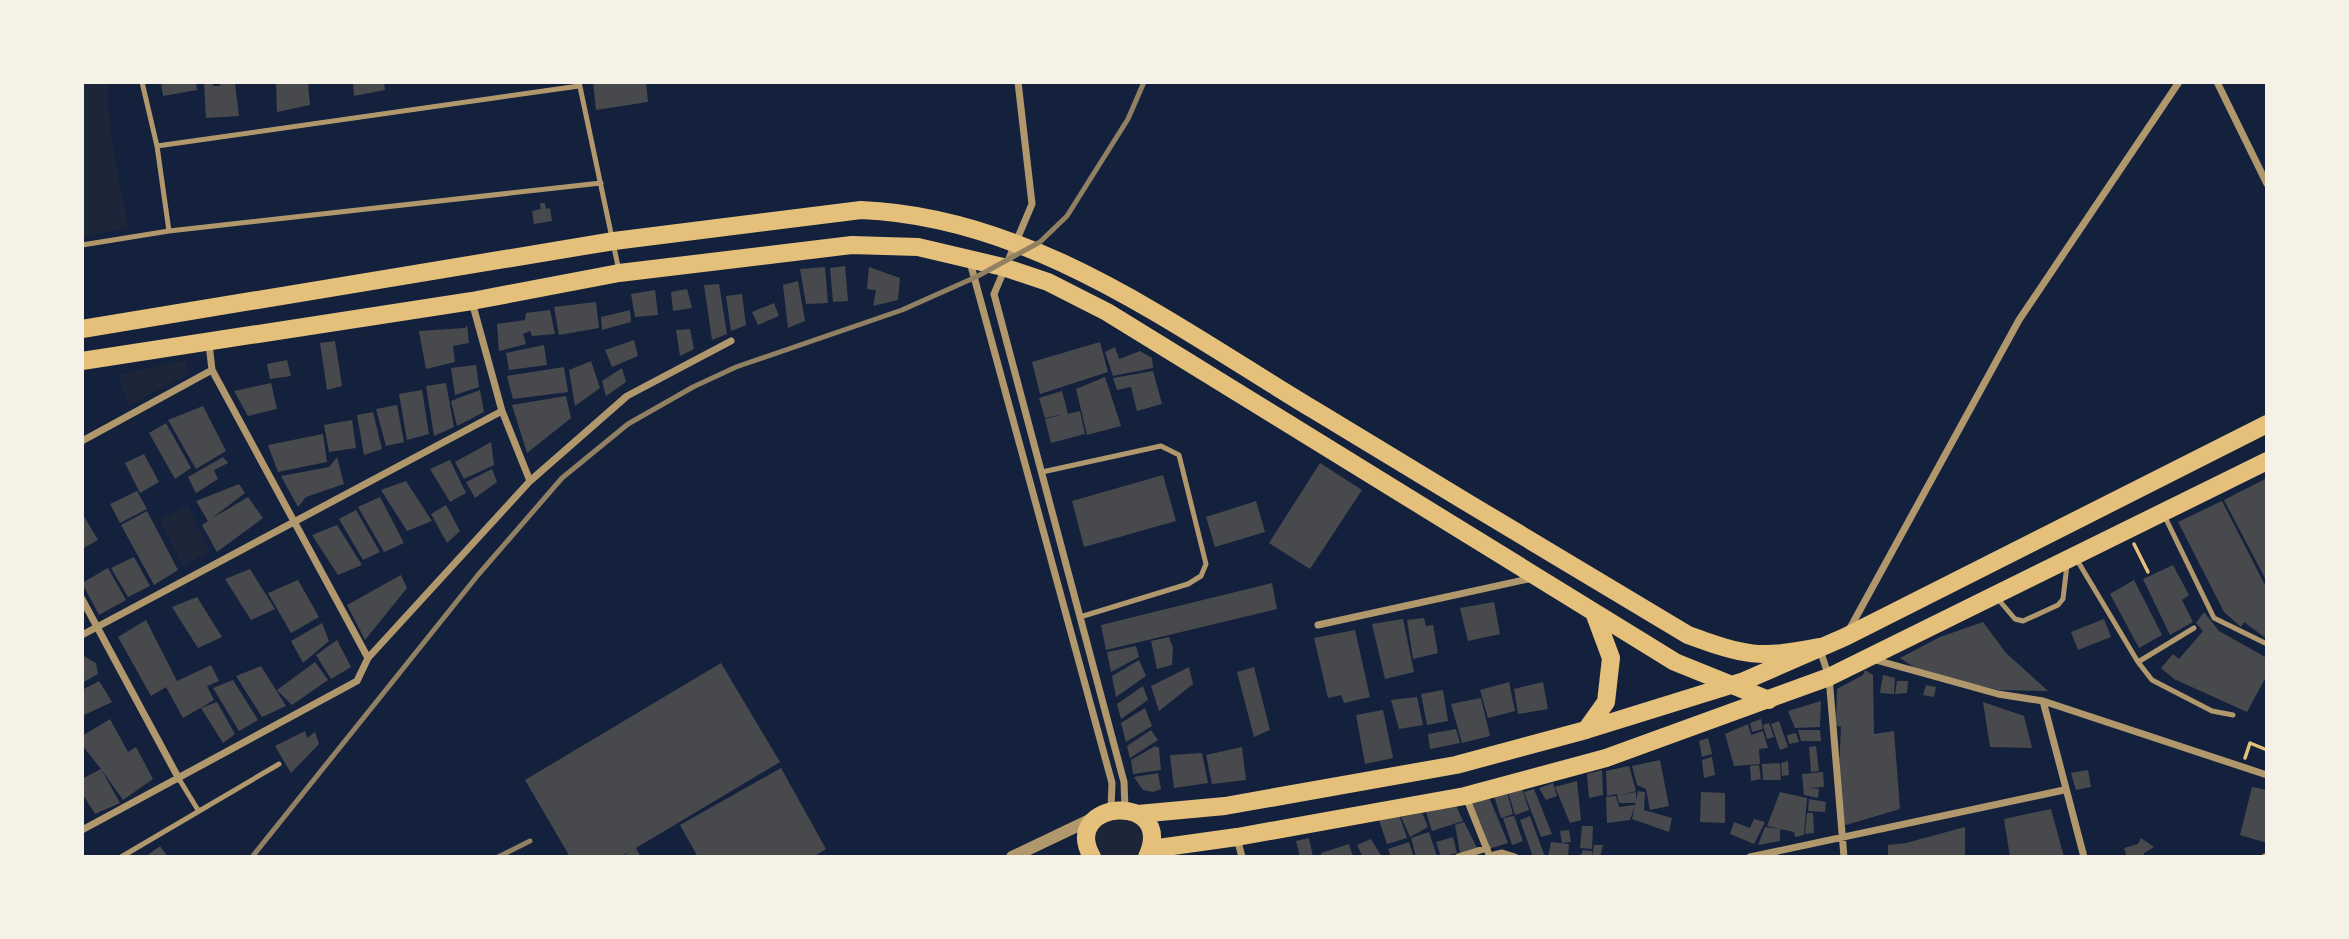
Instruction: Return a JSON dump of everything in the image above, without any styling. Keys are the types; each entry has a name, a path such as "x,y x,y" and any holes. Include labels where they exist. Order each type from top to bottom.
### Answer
{"main road":[{"path":"82,329 614,241 861,210 899,212 979,229 1015,242 1119,292 1688,635 1738,653 1770,656 1819,647"},
{"path":"82,361 472,301 619,273 852,245 918,247 1003,267 1048,282 1107,312 1675,662 1769,700"},
{"path":"1092,857 1087,838 1091,825 1118,812 1225,806 1456,765 1586,730 1733,684 1845,637 2267,424"},
{"path":"1118,812 1147,823 1151,835 1149,853 1465,796 1606,758 1829,677 2266,462"},
{"path":"1586,730 1606,702 1611,658 1595,615"},
{"path":"1196,857 1237,837"}],"street":[{"path":"1018,82 1032,204 1003,267 994,294 1125,782 1118,812"},
{"path":"1845,637 1866,604 2019,320 2179,82"},
{"path":"2217,82 2267,184"},
{"path":"970,261 1118,812"},
{"path":"472,301 502,411 530,481"},
{"path":"82,830 358,681 368,658 530,481 626,396 731,341"},
{"path":"209,343 212,370 368,658"},
{"path":"82,441 212,370"},
{"path":"82,635 502,411"},
{"path":"1318,625 1537,577"},
{"path":"82,600 179,779"},
{"path":"1819,647 1829,677 1840,837 1844,857"},
{"path":"1868,658 1998,694 2043,701 2267,775"},
{"path":"2043,701 2064,790 2084,857"},
{"path":"1750,857 2064,790"},
{"path":"1465,796 1489,854"},
{"path":"1015,856 1118,812"},
{"path":"1237,837 1242,857"},
{"path":"1458,857 1502,853 1515,857"}],"lane":[{"path":"142,82 157,146 169,232"},
{"path":"157,146 579,84 619,273"},
{"path":"82,245 169,232 601,183"},
{"path":"1042,472 1161,446 1179,455 1206,564 1202,576 1188,584 1080,617"},
{"path":"2163,512 2214,618 2267,644"},
{"path":"1996,596 2015,619 2023,621 2058,605 2063,599 2071,558"},
{"path":"2071,558 2152,680 2212,711 2233,715"},
{"path":"2138,662 2194,628"},
{"path":"121,857 279,764"},
{"path":"179,779 198,810"}],"path":[{"path":"2127,530 2148,572"},
{"path":"2250,743 2267,750"}],"shaded area":[{"path":"82,82 107,82 110,130 128,228 82,237"},
{"path":"185,360 190,373 128,406 119,375"},
{"path":"188,506 210,551 183,566 160,520"},
{"path":"1128,815 1146,833 1142,857 1099,857 1096,838 1099,827 1110,820"}],"building":[{"path":"161,82 196,82 197,90 163,96"},
{"path":"204,82 212,82 213,86 220,86 221,82 235,83 239,116 206,118"},
{"path":"276,82 308,82 310,105 277,112"},
{"path":"353,82 384,82 385,90 354,96"},
{"path":"593,82 646,82 648,102 596,110"},
{"path":"540,203 545,203 546,209 550,208 552,221 534,224 532,211 541,209"},
{"path":"845,266 848,301 833,302 830,268"},
{"path":"825,267 828,303 806,304 800,269"},
{"path":"869,267 900,278 898,300 873,306 876,290 867,289"},
{"path":"798,281 805,321 788,328 783,285"},
{"path":"719,284 727,334 712,340 704,285"},
{"path":"687,289 692,308 673,311 671,292"},
{"path":"655,290 658,315 635,317 631,294"},
{"path":"742,294 746,325 731,331 726,296"},
{"path":"596,302 599,328 559,335 554,307"},
{"path":"774,303 779,316 758,325 752,312"},
{"path":"550,310 555,334 532,336 530,331 523,334 526,344 499,351 497,324 525,320 526,313"},
{"path":"630,310 631,322 602,330 601,317"},
{"path":"467,325 469,343 453,346 455,362 426,369 419,331 465,328"},
{"path":"690,329 694,349 680,356 676,330"},
{"path":"634,340 638,356 612,367 605,350"},
{"path":"335,341 342,386 327,390 320,343"},
{"path":"1100,342 1108,372 1040,394 1032,362"},
{"path":"544,345 547,365 509,370 506,353"},
{"path":"1115,347 1119,359 1140,351 1152,358 1153,368 1113,376 1105,352"},
{"path":"287,360 291,376 270,379 267,364"},
{"path":"591,361 600,388 575,406 569,370"},
{"path":"476,365 479,387 455,395 451,368"},
{"path":"564,367 568,392 513,399 507,376"},
{"path":"622,368 626,382 606,396 602,381"},
{"path":"1153,371 1162,404 1137,411 1131,387 1117,390 1113,378"},
{"path":"1105,377 1121,426 1087,435 1076,389"},
{"path":"271,383 277,409 248,416 234,391"},
{"path":"446,383 454,427 434,436 426,386"},
{"path":"422,390 429,434 407,440 399,394"},
{"path":"480,390 484,412 457,426 451,401"},
{"path":"1062,391 1068,414 1080,411 1085,434 1051,443 1045,419 1064,414 1045,418 1039,398"},
{"path":"566,396 571,418 527,453 512,405"},
{"path":"397,405 404,442 386,446 376,409"},
{"path":"203,406 226,451 196,469 168,420"},
{"path":"373,412 382,449 364,455 357,415"},
{"path":"352,420 356,448 329,452 324,425"},
{"path":"166,423 191,468 175,479 149,433"},
{"path":"323,434 327,462 278,472 268,445"},
{"path":"491,442 494,465 464,479 455,462"},
{"path":"144,454 159,482 140,493 125,463"},
{"path":"223,457 228,463 214,470 218,479 196,493 188,477"},
{"path":"337,457 344,484 306,497 298,507 281,476 329,467"},
{"path":"450,460 466,493 450,502 430,469"},
{"path":"1320,463 1362,490 1310,569 1269,543"},
{"path":"492,469 497,482 475,498 466,482"},
{"path":"1163,475 1176,521 1084,547 1072,501"},
{"path":"2267,478 2267,582 2224,500"},
{"path":"406,481 432,521 407,531 381,490"},
{"path":"239,484 245,493 211,519 248,497 263,518 217,552 202,525 208,521 196,501"},
{"path":"137,491 147,509 120,523 110,504"},
{"path":"380,497 404,543 384,552 358,507"},
{"path":"1256,501 1265,532 1215,547 1206,517"},
{"path":"2222,501 2267,589 2267,639 2244,622 2241,627 2224,612 2178,522"},
{"path":"446,505 460,531 447,543 431,514"},
{"path":"356,510 380,552 363,560 339,519"},
{"path":"147,511 178,570 154,585 121,525"},
{"path":"82,513 98,540 82,549"},
{"path":"337,525 362,565 338,575 312,535"},
{"path":"134,557 150,586 128,597 111,568"},
{"path":"2173,565 2189,595 2182,600 2193,622 2170,635 2143,579"},
{"path":"108,568 126,600 99,615 82,583"},
{"path":"250,569 275,609 251,620 225,579"},
{"path":"401,575 407,588 365,640 347,605"},
{"path":"298,580 319,617 291,633 268,593"},
{"path":"2134,580 2162,635 2139,648 2110,594"},
{"path":"1272,583 1277,609 1106,650 1101,625"},
{"path":"197,597 222,637 198,648 172,607"},
{"path":"1494,602 1500,634 1468,641 1460,608"},
{"path":"2204,612 2219,631 2267,658 2267,675 2247,712 2174,679 2161,668 2173,654 2179,659 2203,631 2196,623"},
{"path":"1424,618 1426,626 1433,625 1438,653 1413,659 1407,620"},
{"path":"1403,619 1414,672 1385,679 1372,624"},
{"path":"2104,619 2111,637 2078,650 2071,632"},
{"path":"146,620 177,681 211,665 219,681 207,686 214,700 183,718 166,687 151,696 118,637"},
{"path":"1983,622 2006,653 2048,691 1998,690 1920,671 1900,658 1940,637"},
{"path":"322,623 329,641 303,663 291,641"},
{"path":"1355,630 1370,697 1344,703 1341,695 1328,698 1314,638"},
{"path":"1169,637 1173,648 1172,665 1157,669 1151,641"},
{"path":"337,640 351,667 331,679 316,655"},
{"path":"1136,646 1139,657 1111,672 1107,652"},
{"path":"82,655 96,663 98,674 82,683"},
{"path":"1139,660 1146,676 1116,697 1112,676"},
{"path":"315,662 328,680 292,705 277,690"},
{"path":"721,663 780,762 636,848 641,857 622,857 630,851 620,857 570,857 525,780"},
{"path":"261,666 286,706 262,717 236,676"},
{"path":"1189,667 1193,684 1159,711 1151,686"},
{"path":"1254,667 1270,730 1254,737 1237,672"},
{"path":"1865,670 1873,675 1874,734 1894,731 1900,809 1846,825 1843,822 1839,772 1841,727 1836,725 1837,689 1863,675"},
{"path":"1883,675 1895,678 1894,694 1880,693"},
{"path":"233,680 258,720 239,731 213,688"},
{"path":"99,681 112,702 82,716 82,690"},
{"path":"1897,681 1908,681 1907,693 1895,694"},
{"path":"1509,682 1515,711 1488,718 1480,690"},
{"path":"1543,682 1548,709 1518,714 1514,689"},
{"path":"1926,685 1936,687 1934,697 1923,695"},
{"path":"1143,686 1148,700 1121,719 1117,704"},
{"path":"1443,690 1448,721 1427,725 1421,694"},
{"path":"1417,697 1423,725 1399,729 1391,700"},
{"path":"1481,698 1490,736 1462,743 1451,704"},
{"path":"1821,701 1820,727 1795,728 1788,711"},
{"path":"217,702 235,734 223,743 201,708"},
{"path":"1983,702 2024,716 2032,748 1990,747"},
{"path":"1145,708 1152,726 1126,742 1121,723"},
{"path":"1383,710 1393,758 1365,764 1356,715"},
{"path":"110,719 128,752 136,747 153,779 123,800 82,745 82,736"},
{"path":"1761,719 1763,729 1752,732 1750,723"},
{"path":"1779,721 1788,747 1780,750 1771,724"},
{"path":"1769,723 1774,737 1767,739 1763,725"},
{"path":"1748,724 1751,735 1763,731 1768,748 1759,749 1760,764 1734,766 1725,734"},
{"path":"1456,729 1460,743 1430,749 1428,734"},
{"path":"1151,730 1158,740 1130,758 1127,746"},
{"path":"1798,730 1820,730 1821,741 1801,741"},
{"path":"305,731 307,738 315,732 319,744 291,773 275,746"},
{"path":"1796,733 1799,742 1789,744 1787,735"},
{"path":"1708,738 1712,754 1702,757 1699,741"},
{"path":"1155,746 1159,748 1161,770 1133,774 1131,760"},
{"path":"1816,746 1819,771 1811,772 1809,747"},
{"path":"1242,747 1246,780 1212,784 1206,755"},
{"path":"1202,753 1208,783 1174,788 1170,755"},
{"path":"1712,757 1715,775 1704,778 1702,760"},
{"path":"1660,760 1669,806 1650,810 1646,789 1637,785 1632,766"},
{"path":"1788,761 1789,775 1782,776 1781,763"},
{"path":"1780,763 1781,780 1763,780 1762,764"},
{"path":"1759,765 1761,779 1751,781 1750,766"},
{"path":"1629,766 1636,791 1620,795 1636,792 1636,803 1619,803 1617,794 1607,796 1606,771"},
{"path":"781,768 826,849 813,857 698,857 680,825"},
{"path":"101,769 120,803 95,814 82,793 82,779"},
{"path":"1602,770 1603,795 1589,798 1587,774"},
{"path":"2088,770 2091,787 2076,790 2071,773"},
{"path":"1823,772 1824,787 1810,788 1819,789 1818,798 1804,795 1802,774"},
{"path":"1158,773 1161,789 1153,792 1143,790 1134,777"},
{"path":"1577,781 1581,820 1570,823 1555,787"},
{"path":"1553,783 1557,796 1546,800 1539,788"},
{"path":"2252,787 2267,790 2267,843 2240,835"},
{"path":"1522,788 1529,810 1515,815 1508,792"},
{"path":"1534,789 1552,834 1541,837 1524,792"},
{"path":"1638,791 1645,792 1644,810 1672,818 1669,832 1632,819"},
{"path":"1507,792 1513,814 1501,818 1494,796"},
{"path":"1701,792 1725,793 1725,823 1700,822"},
{"path":"1780,792 1807,798 1804,835 1795,837 1794,832 1767,826"},
{"path":"1616,796 1619,807 1635,805 1630,820 1607,823 1606,797"},
{"path":"1489,797 1508,843 1489,849 1469,802"},
{"path":"1809,799 1826,802 1825,812 1808,811"},
{"path":"1456,805 1463,821 1432,831 1426,812"},
{"path":"2051,809 2064,857 2010,857 2004,819"},
{"path":"1422,813 1428,827 1410,837 1401,817"},
{"path":"1807,813 1813,813 1814,833 1805,834"},
{"path":"1399,815 1407,838 1387,844 1379,820"},
{"path":"1514,816 1523,841 1512,845 1503,818"},
{"path":"1530,816 1545,857 1533,857 1520,820"},
{"path":"1754,819 1765,822 1754,844 1730,834 1734,822 1750,828"},
{"path":"1464,822 1477,848 1460,853 1455,825"},
{"path":"1582,826 1593,826 1592,849 1580,848"},
{"path":"1765,827 1780,829 1780,841 1758,845"},
{"path":"1965,827 1965,857 1888,857 1888,845 1906,843"},
{"path":"1569,830 1571,842 1562,843 1560,831"},
{"path":"1429,832 1437,856 1416,857 1411,838"},
{"path":"1453,837 1457,853 1441,857 1436,842"},
{"path":"1309,838 1313,857 1300,857 1296,841"},
{"path":"2141,838 2154,847 2144,853 2144,857 2127,857 2124,848 2138,844"},
{"path":"1371,839 1382,857 1363,857 1357,845"},
{"path":"1409,842 1414,857 1391,857 1388,849"},
{"path":"1551,842 1569,844 1568,857 1548,857"},
{"path":"1349,844 1353,857 1322,857 1321,853"},
{"path":"1594,845 1603,845 1600,857 1580,857 1583,850 1592,851 1592,856"},
{"path":"160,846 168,857 145,857"}],"railway":[{"path":"252,857 478,575 562,478 628,424 693,387 736,367 902,310 976,277 1040,242 1067,216 1128,119 1144,82"},
{"path":"498,857 530,841"}]}
